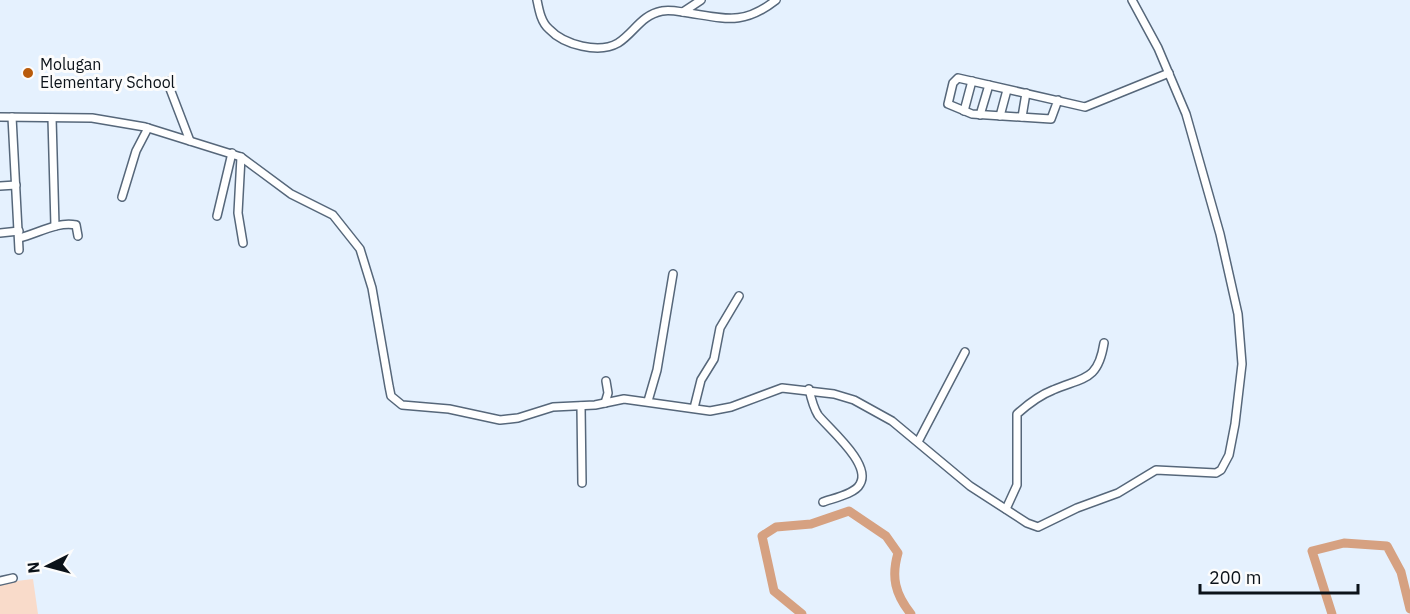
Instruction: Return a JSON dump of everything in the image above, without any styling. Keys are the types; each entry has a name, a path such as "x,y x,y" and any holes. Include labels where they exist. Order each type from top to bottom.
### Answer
{"street":[{"path":"537,0 544,23 550,31 573,44 593,47 604,47 618,42 651,14 661,11 746,18 776,0"},
{"path":"683,12 701,0"},
{"path":"0,117 108,119 148,128 241,157 291,194 333,215 355,239 372,288 389,386 396,402 409,407 449,409 500,420 518,418 553,407 581,406 624,399 723,410 776,389 809,389 854,400 892,421 919,440 970,486 1033,526 1042,527 1077,508 1118,493 1156,471 1168,469 1216,473 1221,470 1229,455 1242,364 1239,324 1220,234 1189,122 1169,73 1132,0"},
{"path":"1058,100 1051,119 980,115 948,104 952,83 958,78 1090,106 1169,73"},
{"path":"167,81 190,141"},
{"path":"964,111 972,81"},
{"path":"980,115 989,85"},
{"path":"1000,116 1007,90"},
{"path":"1022,117 1026,93"},
{"path":"12,117 19,250"},
{"path":"52,118 55,226"},
{"path":"122,197 136,151 148,128"},
{"path":"217,216 232,153"},
{"path":"241,157 238,213 243,243"},
{"path":"0,186 16,185"},
{"path":"0,233 19,235 55,226 74,225 78,236"},
{"path":"648,401 657,370 673,274"},
{"path":"694,408 701,380 714,359 720,328 739,296"},
{"path":"1006,509 1017,485 1017,416 1047,393 1072,385 1090,375 1100,364 1104,343"},
{"path":"919,440 965,352"},
{"path":"605,403 608,393 606,381"},
{"path":"809,389 817,413 844,439 854,457 862,480 860,486 852,491 823,502"},
{"path":"581,406 582,483"},
{"path":"0,581 13,578"}],"shaded area":[{"path":"33,579 38,614 0,614 0,583"}],"waterway":[{"path":"802,614 774,591 762,536 776,527 811,524 849,511 886,536 898,553 895,570 896,585 901,599 911,614"},
{"path":"1332,614 1312,551 1344,543 1387,546 1401,572 1410,609"}],"place":[{"name":"Molugan Elementary School","path":"28,73"}]}
